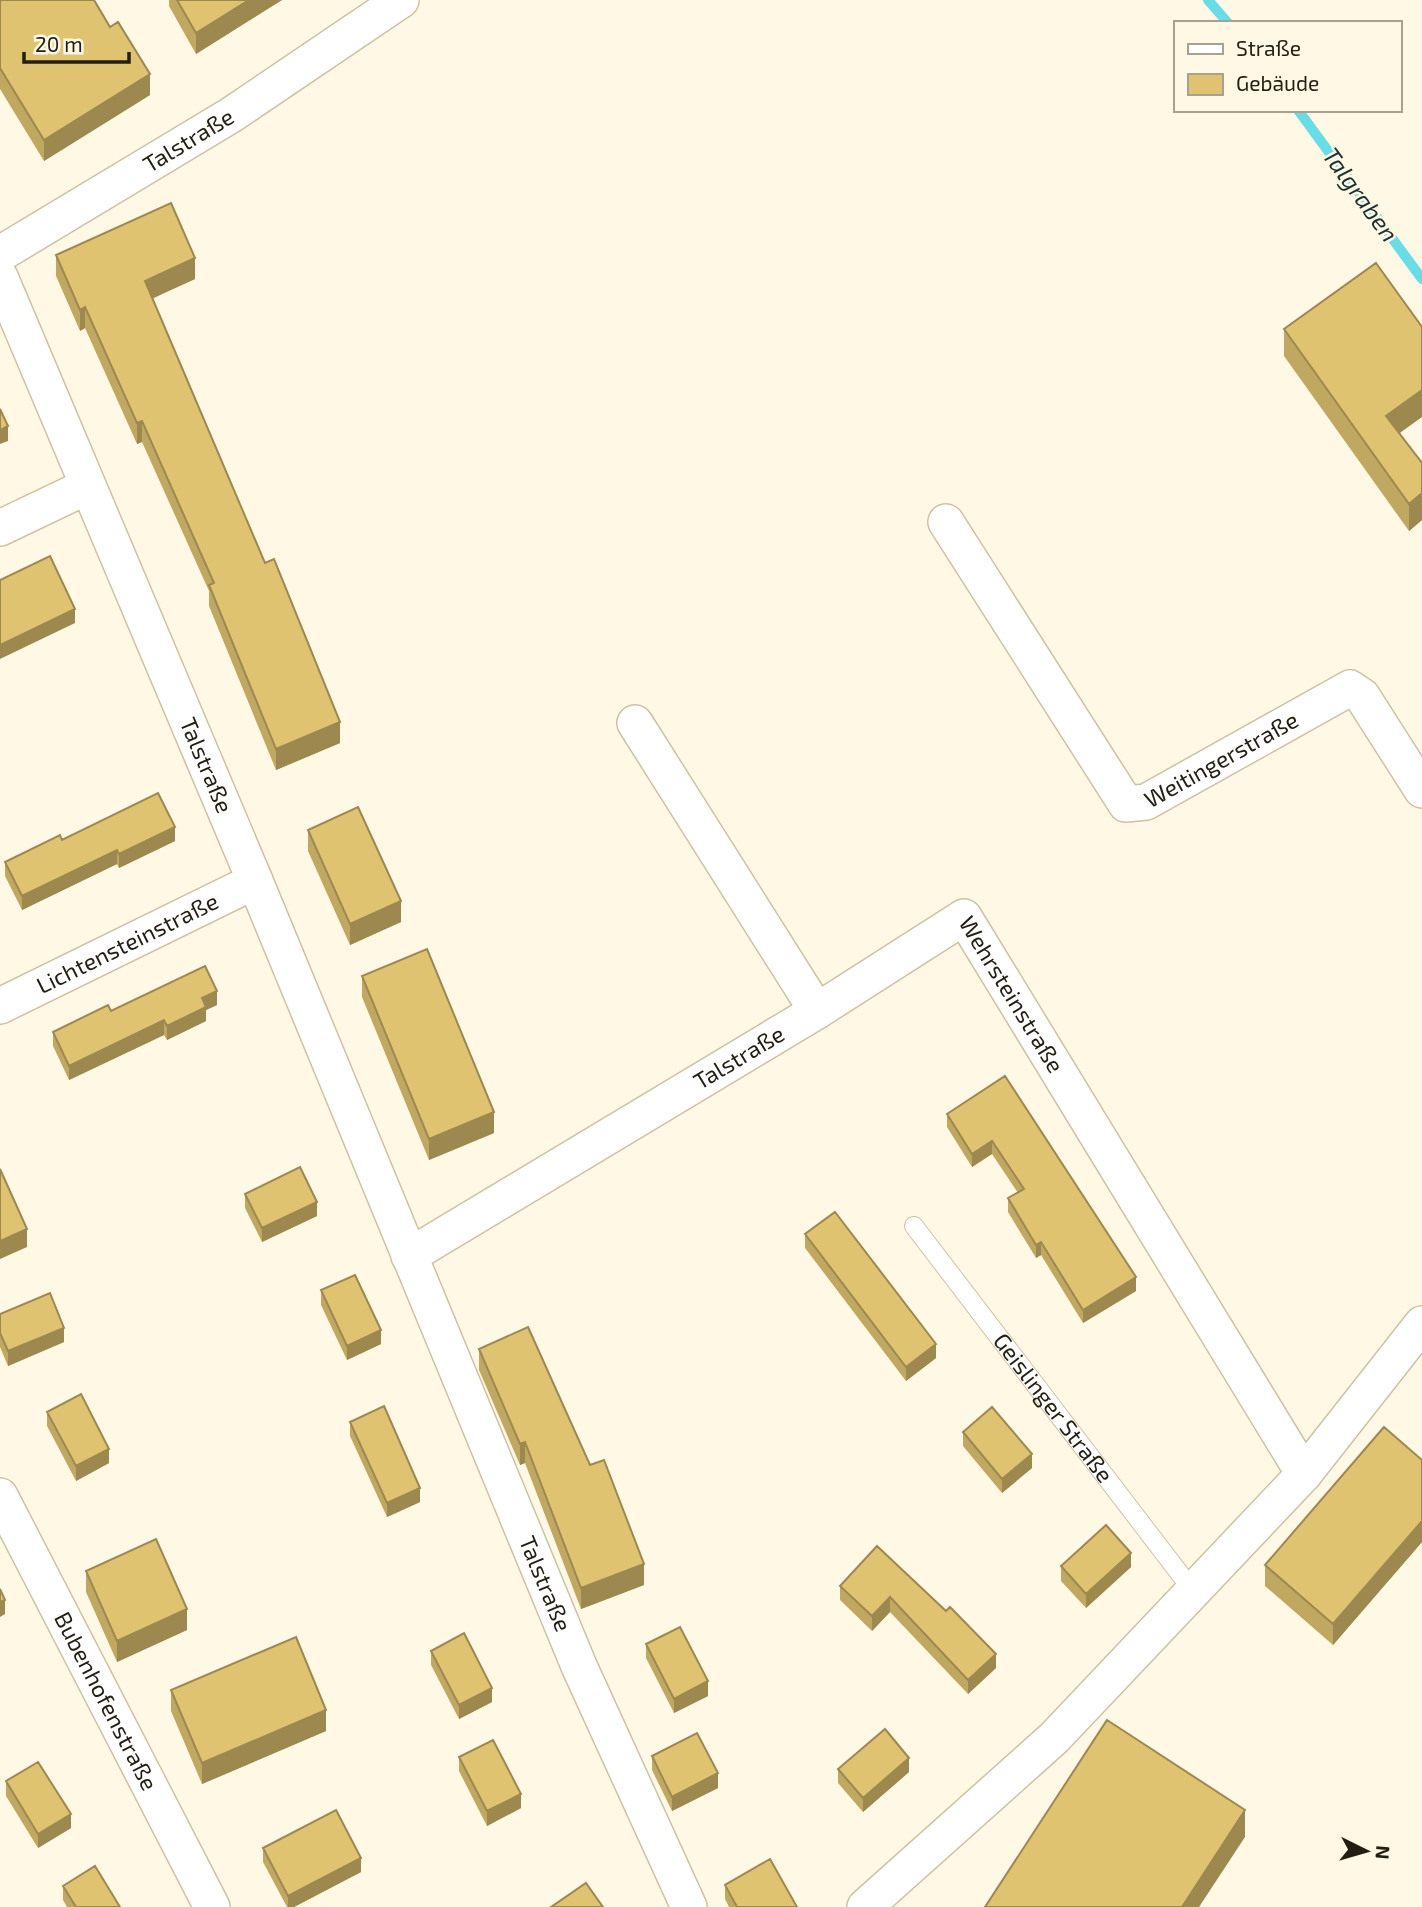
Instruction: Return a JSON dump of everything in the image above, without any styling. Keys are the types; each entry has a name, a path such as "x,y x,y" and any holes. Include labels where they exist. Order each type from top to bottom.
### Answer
{"street":[{"name":"Talstraße","path":"0,254 231,115 380,6"},
{"name":"Talstraße","path":"0,277 255,881 579,1666 689,1907"},
{"path":"0,528 88,486"},
{"name":"Weitingerstraße","path":"946,522 1126,804 1146,802 1350,688 1363,695 1422,790"},
{"path":"635,723 817,1011"},
{"name":"Lichtensteinstraße","path":"0,1006 255,881"},
{"name":"Wehrsteinstraße","path":"817,1011 964,917 1304,1474"},
{"name":"Talstraße","path":"409,1256 817,1011"},
{"path":"865,1907 1054,1738 1304,1474 1422,1324"},
{"name":"Bubenhofenstraße","path":"1,1504 212,1907"}],"lane":[{"name":"Geislinger Straße","path":"914,1226 1193,1591"}],"building":[{"path":"0,0 94,0 110,27 118,22 150,74 44,140 0,68"},
{"path":"177,0 249,0 196,33"},
{"path":"171,203 195,258 145,281 265,563 274,559 340,722 276,749 209,585 214,583 142,421 137,423 85,307 80,310 56,255"},
{"path":"1376,263 1422,327 1422,390 1386,416 1422,463 1422,493 1409,504 1284,329"},
{"path":"0,409 8,426 0,430"},
{"path":"50,556 75,609 0,645 0,580"},
{"path":"158,793 175,827 119,854 117,850 22,896 5,862 60,835 62,840"},
{"path":"358,807 401,901 350,924 308,830"},
{"path":"427,949 494,1112 429,1139 362,976"},
{"path":"205,966 217,991 202,998 206,1007 167,1026 164,1020 69,1066 53,1032 108,1005 111,1011"},
{"path":"1005,1076 1136,1277 1083,1310 1041,1242 1036,1245 1008,1198 1024,1189 992,1141 972,1154 947,1114"},
{"path":"300,1167 317,1202 262,1228 245,1194"},
{"path":"0,1169 27,1229 0,1241"},
{"path":"835,1212 936,1344 906,1367 805,1234"},
{"path":"355,1275 381,1330 347,1346 321,1290"},
{"path":"50,1293 64,1328 8,1351 0,1333 0,1314"},
{"path":"528,1327 590,1465 604,1460 644,1564 581,1588 525,1442 520,1444 479,1349"},
{"path":"81,1394 109,1449 76,1466 47,1412"},
{"path":"384,1406 420,1488 387,1503 350,1422"},
{"path":"992,1407 1032,1454 1002,1479 963,1432"},
{"path":"1384,1427 1422,1460 1422,1521 1333,1624 1265,1565"},
{"path":"1106,1525 1131,1553 1086,1594 1061,1566"},
{"path":"156,1539 187,1609 117,1641 86,1571"},
{"path":"877,1546 946,1611 950,1607 996,1654 968,1680 890,1597 872,1616 840,1586"},
{"path":"0,1589 5,1600 0,1602"},
{"path":"680,1627 708,1681 674,1699 646,1644"},
{"path":"464,1633 492,1688 459,1705 431,1651"},
{"path":"296,1637 326,1710 202,1763 171,1690"},
{"path":"1107,1720 1245,1810 1182,1907 985,1907"},
{"path":"885,1729 909,1758 863,1798 838,1769"},
{"path":"697,1733 718,1773 672,1797 652,1756"},
{"path":"493,1740 521,1794 487,1811 459,1757"},
{"path":"38,1762 71,1814 38,1834 6,1781"},
{"path":"336,1810 361,1858 288,1896 263,1848"},
{"path":"770,1859 797,1907 737,1907 725,1885"},
{"path":"95,1866 120,1907 76,1907 63,1886"},
{"path":"586,1883 603,1907 551,1907"}],"waterway":[{"name":"Talgraben","path":"1208,0 1226,21"},
{"name":"Talgraben","path":"1299,112 1422,279"}]}
